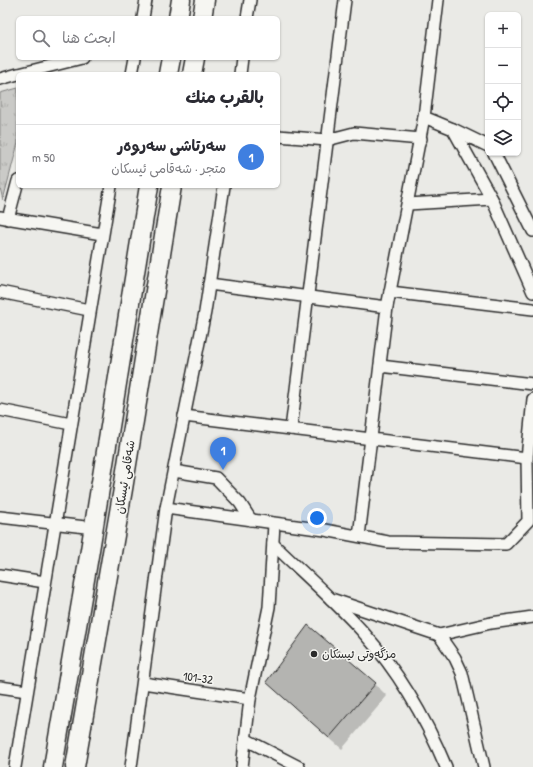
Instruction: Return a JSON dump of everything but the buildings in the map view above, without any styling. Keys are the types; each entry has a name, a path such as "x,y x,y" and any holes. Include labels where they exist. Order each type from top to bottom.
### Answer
{"main road":[{"path":"178,16 181,0"},
{"path":"202,16 205,0"},
{"path":"168,72 171,60"},
{"path":"192,72 195,60"},
{"name":"شەقامی ئیسکان","path":"53,767 94,528 149,188"},
{"name":"شەقامی ئیسکان","path":"75,767 172,188"}],"street":[{"path":"143,16 146,0"},
{"path":"247,16 250,0"},
{"path":"291,429 345,0"},
{"path":"359,536 387,307 424,117 438,0"},
{"path":"32,72 46,70 76,60"},
{"path":"132,72 136,60"},
{"path":"240,72 242,60"},
{"path":"0,79 16,75"},
{"path":"424,117 485,145"},
{"path":"453,129 492,199 533,292"},
{"path":"280,136 327,140 354,132 420,139"},
{"path":"496,156 533,231"},
{"path":"16,186 4,218 102,234"},
{"path":"14,767 89,310 111,188"},
{"path":"131,767 166,508 209,284 224,188"},
{"path":"408,204 492,199"},
{"path":"209,284 387,307"},
{"path":"0,292 89,310"},
{"path":"390,292 533,309"},
{"path":"380,366 533,384"},
{"path":"166,508 359,536 388,542 501,545 509,541 520,527 530,520 527,458 533,399"},
{"path":"0,410 71,424"},
{"path":"184,416 527,458"},
{"path":"174,471 216,478 240,503 251,520"},
{"path":"0,516 94,528"},
{"path":"242,767 250,699 269,607 274,524"},
{"path":"273,544 364,633 400,680 436,742 446,767"},
{"path":"0,575 45,582"},
{"path":"329,598 439,634 491,623 533,617"},
{"path":"439,634 456,658 462,673 484,767"},
{"name":"101-32","path":"143,683 250,699"},
{"path":"0,687 27,691"},
{"path":"245,739 299,767"}],"green space":[{"path":"16,89 16,151 3,200 0,188 0,93"}],"place":[{"name":"سەرتاشی سەروەر","path":"223,470"},
{"name":"مزگەوتی ئیسکان","path":"314,654"}]}
